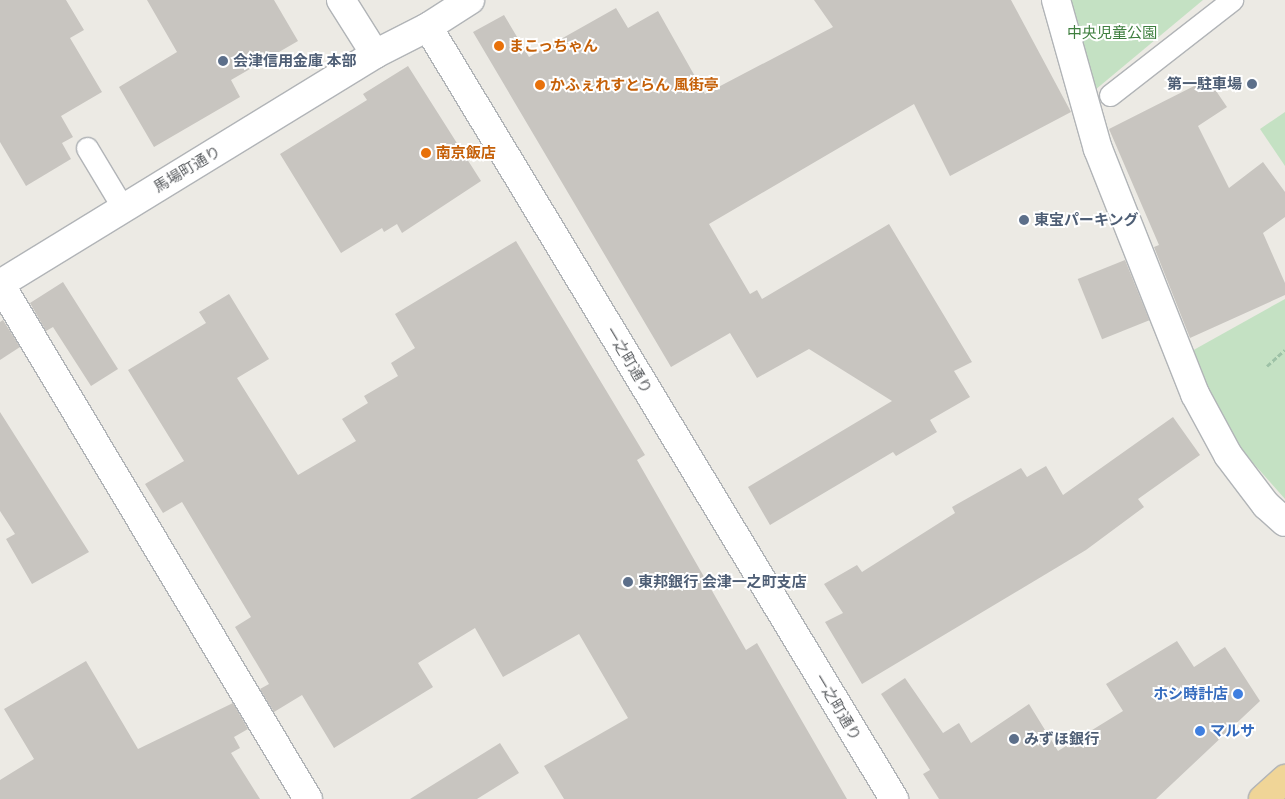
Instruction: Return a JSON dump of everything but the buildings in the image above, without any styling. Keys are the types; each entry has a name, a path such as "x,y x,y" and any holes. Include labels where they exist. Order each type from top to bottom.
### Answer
{"highway":[{"path":"1263,799 1285,779"}],"street":[{"path":"341,0 375,54 428,27 470,0"},
{"path":"1056,0 1098,149 1195,394 1228,455 1266,505 1285,522"},
{"name":"一之町通り","path":"428,27 894,799"},
{"name":"馬場町通り","path":"0,284 375,54"},
{"path":"0,284 308,799"}],"lane":[{"path":"1110,95 1232,0"},
{"path":"87,148 123,208"}],"path":[{"path":"1267,366 1285,350"}],"green space":[{"name":"中央児童公園","path":"1065,0 1203,0 1095,90"},
{"path":"1285,112 1285,166 1260,129"},
{"path":"1285,299 1285,499 1246,455 1215,408 1190,352"}],"place":[{"name":"まこっちゃん","path":"499,46"},
{"name":"会津信用金庫 本部","path":"223,61"},
{"name":"第一駐車場","path":"1252,84"},
{"name":"かふぇれすとらん 風街亭","path":"540,85"},
{"name":"南京飯店","path":"426,153"},
{"name":"東宝パーキング","path":"1024,220"},
{"name":"東邦銀行 会津一之町支店","path":"628,582"},
{"name":"ホシ時計店","path":"1238,694"},
{"name":"マルサ","path":"1200,731"},
{"name":"みずほ銀行","path":"1014,739"}]}
